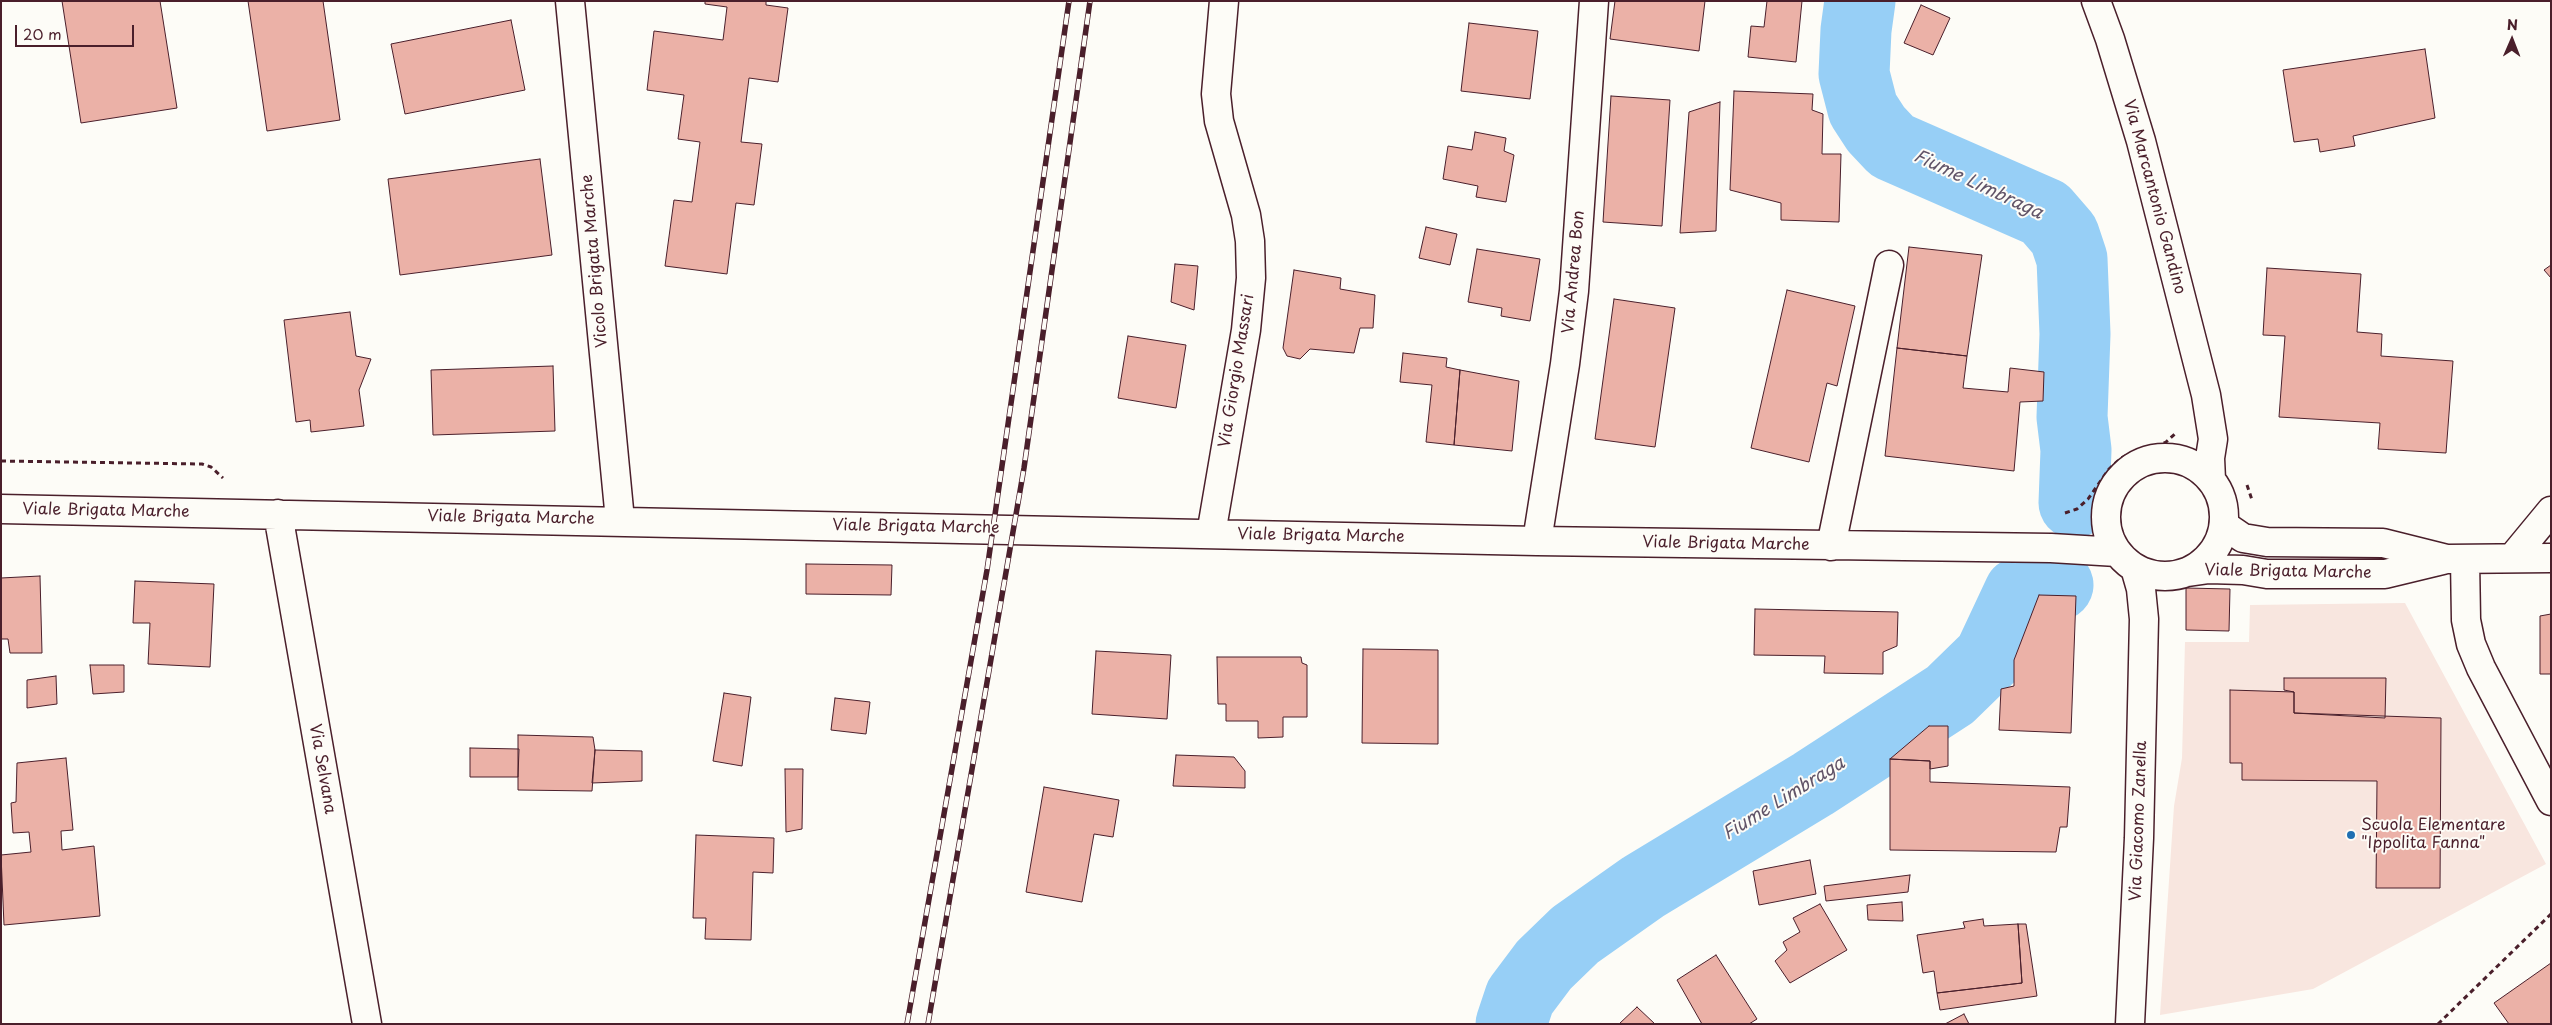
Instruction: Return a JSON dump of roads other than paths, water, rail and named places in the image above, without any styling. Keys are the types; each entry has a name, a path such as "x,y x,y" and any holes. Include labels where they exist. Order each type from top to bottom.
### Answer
{"street":[{"name":"Vicolo Brigata Marche","path":"570,1 620,520"},
{"name":"Via Giorgio Massari","path":"1211,534 1246,330 1251,278 1250,241 1246,215 1219,121 1216,94 1224,1"},
{"name":"Via Andrea Bon","path":"1537,541 1565,364 1574,292 1594,1"},
{"name":"Via Marcantonio Gandino","path":"2096,1 2110,39 2141,141 2206,395 2213,439 2210,458 2211,480"},
{"name":"Viale Brigata Marche","path":"1831,546 1889,265"},
{"name":"Via Marcantonio Gandino","path":"2182,448 2194,452 2199,443 2205,426 2206,395"},
{"path":"2182,448 2197,468 2211,480 2219,494 2223,509 2224,525 2220,539 2201,564 2180,574 2158,576 2126,560 2109,537 2106,520 2108,502 2116,485 2128,471 2144,462 2162,458 2182,448"},
{"name":"Viale Brigata Marche","path":"1,509 620,520 1537,541 2050,548 2126,560"},
{"path":"2513,558 2551,511"},
{"name":"Via Selvana","path":"278,514 367,1024"},
{"name":"Viale Brigata Marche","path":"2050,548 2082,541 2096,532 2106,520"},
{"name":"Viale Brigata Marche","path":"2224,525 2243,538 2267,542 2384,543 2456,559"},
{"name":"Viale Brigata Marche","path":"2180,574 2209,569 2243,570 2267,574 2385,574 2456,559 2551,558"},
{"path":"2456,559 2471,644 2481,668 2551,801"},
{"name":"Via Giacomo Zanella","path":"2126,560 2141,589 2144,619 2139,838 2130,1024"},
{"name":"Via Giacomo Zanella","path":"2144,619 2159,588 2180,574"}],"waterway":[{"name":"Fiume Limbraga","path":"1860,1 1856,30 1854,74 1863,109 1876,129 1892,146 2045,213 2064,235 2072,259 2075,334 2072,417 2076,450 2074,503"},
{"name":"Fiume Limbraga","path":"1511,1024 1520,997 1544,965 1575,935 1643,887 1813,784 1950,695 1989,657 2019,593 2058,585"}],"railway":[{"path":"907,1024 987,570 1069,1"},
{"path":"928,1024 1024,468 1090,1"}],"place":[{"name":"Scuola Elementare \"Ippolita Fanna\"","path":"2351,835"}]}
